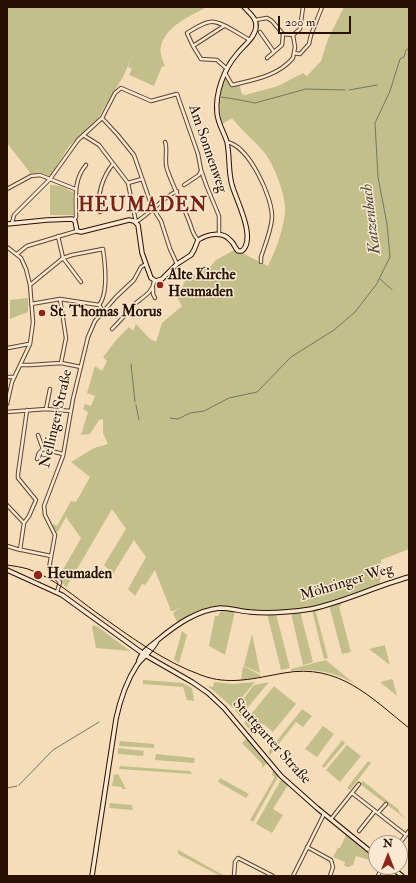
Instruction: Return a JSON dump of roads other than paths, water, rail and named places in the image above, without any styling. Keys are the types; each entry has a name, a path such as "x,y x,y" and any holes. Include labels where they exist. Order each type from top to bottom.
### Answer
{"street":[{"path":"154,281 162,279 194,250 198,240 209,235 219,235 228,238 238,251 242,251 245,248 246,225 232,185 227,142 219,125 217,110 220,86 225,73 234,58 250,40 256,30 255,20 244,7"},
{"path":"255,20 267,18 272,21 283,34 293,35 300,29 303,7"},
{"path":"294,53 300,54 309,44 310,35 322,7"},
{"path":"227,69 217,60 201,59 192,46 187,33 209,22 214,22 250,40"},
{"path":"192,46 224,26"},
{"path":"260,32 274,52"},
{"path":"267,58 282,45 283,34"},
{"path":"225,73 232,85 263,77 281,68 292,60 295,47 293,35"},
{"name":"Am Sonnenweg","path":"102,118 118,89 123,89 151,102 177,94 198,152 206,187 219,216 219,235"},
{"path":"12,223 14,215 50,179 83,135 102,118 134,155 150,204 161,221 170,249 177,264"},
{"path":"83,135 99,145 128,183 142,253 154,281 153,294 155,298"},
{"path":"165,142 167,169 190,222 194,235 198,240"},
{"path":"227,142 236,145 255,169 272,210 272,223 261,257 261,262"},
{"path":"100,212 99,199 103,182 107,172 113,164"},
{"path":"77,231 74,220 76,216 76,189 79,175 86,165"},
{"path":"184,186 198,175 201,170"},
{"path":"7,189 31,176 40,175 76,189"},
{"path":"128,183 142,179"},
{"path":"136,222 166,197 176,191"},
{"path":"7,224 47,220 74,220"},
{"path":"17,254 27,246 58,236 129,220 136,222"},
{"path":"58,236 63,258 81,282"},
{"path":"7,247 17,254 24,263 30,284 33,322 30,344 14,377 7,404"},
{"path":"30,284 63,258 103,249 106,274 102,302 99,305"},
{"name":"Nellinger Straße","path":"56,592 60,582 50,570 54,534 45,515 44,501 59,468 63,454 70,411 91,328 103,311 134,280 141,267 146,264"},
{"path":"112,330 153,287"},
{"path":"60,299 66,338 61,363"},
{"path":"31,304 60,299 99,305 103,311"},
{"path":"8,348 30,344"},
{"path":"20,365 61,363 81,367"},
{"path":"7,377 14,377"},
{"path":"46,409 50,389"},
{"path":"7,412 46,409 70,411"},
{"path":"20,550 24,522 29,516 36,500 18,478 27,410"},
{"path":"38,435 43,449"},
{"path":"43,449 63,454"},
{"path":"37,459 39,453 43,449"},
{"path":"7,505 24,522"},
{"path":"7,546 51,556"},
{"name":"Stuttgarter Straße","path":"7,570 56,592 144,654 192,682 212,696 224,708 281,776 368,849"},
{"name":"Möhringer Weg","path":"144,654 152,644 184,621 211,610 225,608 270,613 304,610 324,605 409,577"},
{"name":"Möhringer Weg","path":"144,654 153,647 157,641"},
{"path":"138,664 148,660 154,660 151,654 153,647"},
{"path":"92,876 118,710 124,689 138,664 139,659 144,654"},
{"path":"331,819 359,784"},
{"path":"352,793 406,835 409,831"},
{"path":"378,813 386,804"},
{"path":"359,831 375,811"},
{"path":"293,876 325,814"},
{"path":"307,848 331,860 333,867 330,876"},
{"path":"234,876 235,862 237,859 240,859 273,876"}],"waterway":[{"name":"Katzenbach","path":"170,418 178,419 190,413 204,411 229,398 257,392 291,357 334,330 355,312 376,285 390,257 387,224 378,177 375,123 390,91 400,59 404,57 406,50 409,48"},
{"path":"349,90 377,85"},
{"path":"229,98 255,103 306,89 345,90"},
{"path":"221,97 228,98"},
{"path":"380,279 390,288"},
{"path":"131,364 135,402"},
{"path":"136,405 139,420"},
{"path":"19,785 53,750 99,722"},
{"path":"7,788 17,786"}],"tram line":[{"path":"7,565 28,569 47,577 121,630 187,670 211,678 232,681 304,671 321,673 337,678 367,694 409,728"}],"place":[{"name":"Alte Kirche Heumaden","path":"160,285"},
{"name":"St. Thomas Morus","path":"42,313"},
{"name":"Heumaden","path":"38,575"}],"district":[{"name":"HEUMADEN","path":"143,207"}]}
